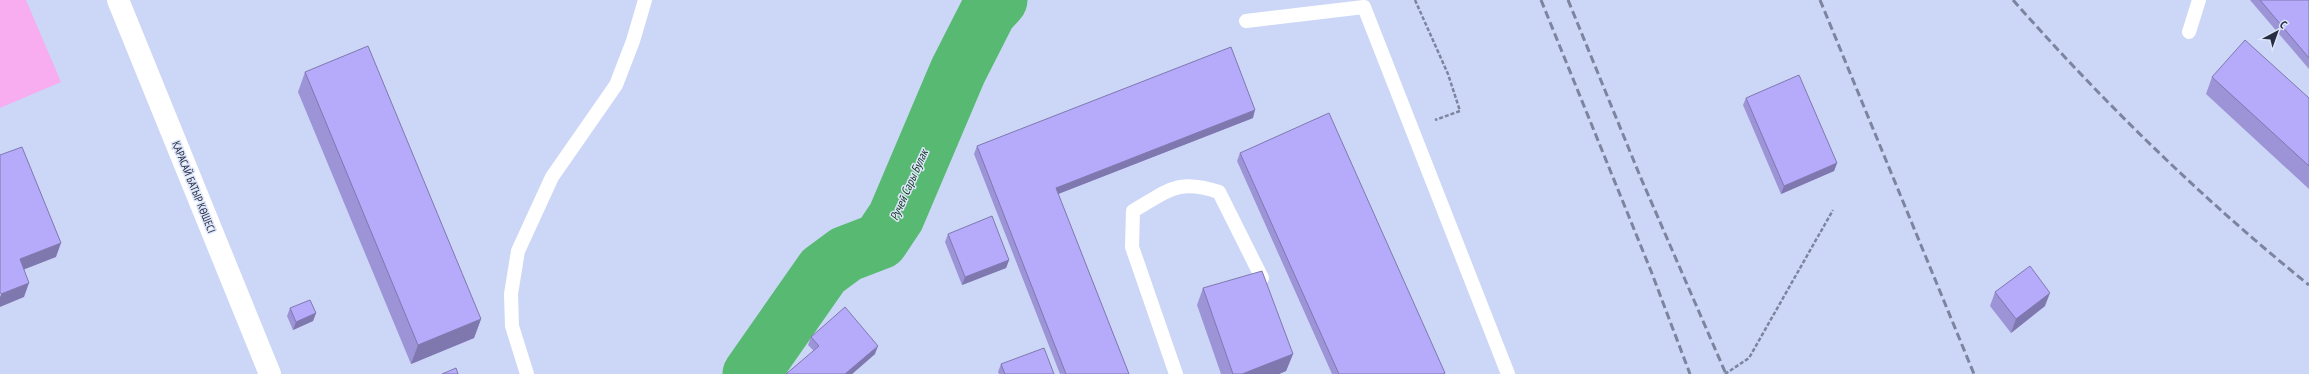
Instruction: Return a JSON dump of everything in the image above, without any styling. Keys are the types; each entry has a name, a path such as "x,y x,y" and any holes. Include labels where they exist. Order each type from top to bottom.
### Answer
{"street":[{"name":"ҚАРАСАЙ БАТЫР КӨШЕСІ","path":"118,0 270,374"}],"lane":[{"path":"527,374 512,326 511,294 518,251 552,178 616,85 633,41 645,0"},
{"path":"2189,32 2199,0"},
{"path":"1246,21 1364,7 1508,374"},
{"path":"1176,374 1132,247 1133,211 1175,186 1199,185 1219,192 1262,278"}],"path":[{"path":"1412,129 1460,111 1448,74 1415,0"},
{"path":"1725,374 1749,358 1833,210"}],"shaded area":[{"path":"0,0 26,0 61,82 0,108"}],"building":[{"path":"2260,0 2309,0 2309,58"},
{"path":"2245,40 2309,98 2309,166 2212,77"},
{"path":"368,46 481,319 418,345 305,72"},
{"path":"1231,47 1255,110 1056,188 1129,374 1066,374 977,146"},
{"path":"1799,75 1837,163 1784,186 1746,98"},
{"path":"1329,113 1445,373 1443,374 1339,374 1240,153"},
{"path":"22,147 61,243 20,259 29,283 1,294 0,155"},
{"path":"992,216 1009,260 965,277 948,234"},
{"path":"2030,266 2050,293 2016,319 1995,292"},
{"path":"1262,271 1293,354 1242,374 1233,374 1203,288"},
{"path":"310,300 316,313 296,322 290,308"},
{"path":"845,307 878,346 845,374 786,374 819,346 811,337"},
{"path":"1044,348 1054,374 1005,374 1001,364"},
{"path":"456,368 458,374 442,374"}],"waterway":[{"name":"Ручей Сары Булак","path":"751,374 823,271 846,254 880,241 896,217 958,71 988,12 999,0"}],"railway":[{"path":"1541,0 1651,271 1690,374"},
{"path":"1568,0 1640,176 1726,374"},
{"path":"1820,0 1974,374"},
{"path":"2013,0 2082,75 2192,184 2230,219 2309,285"}]}
